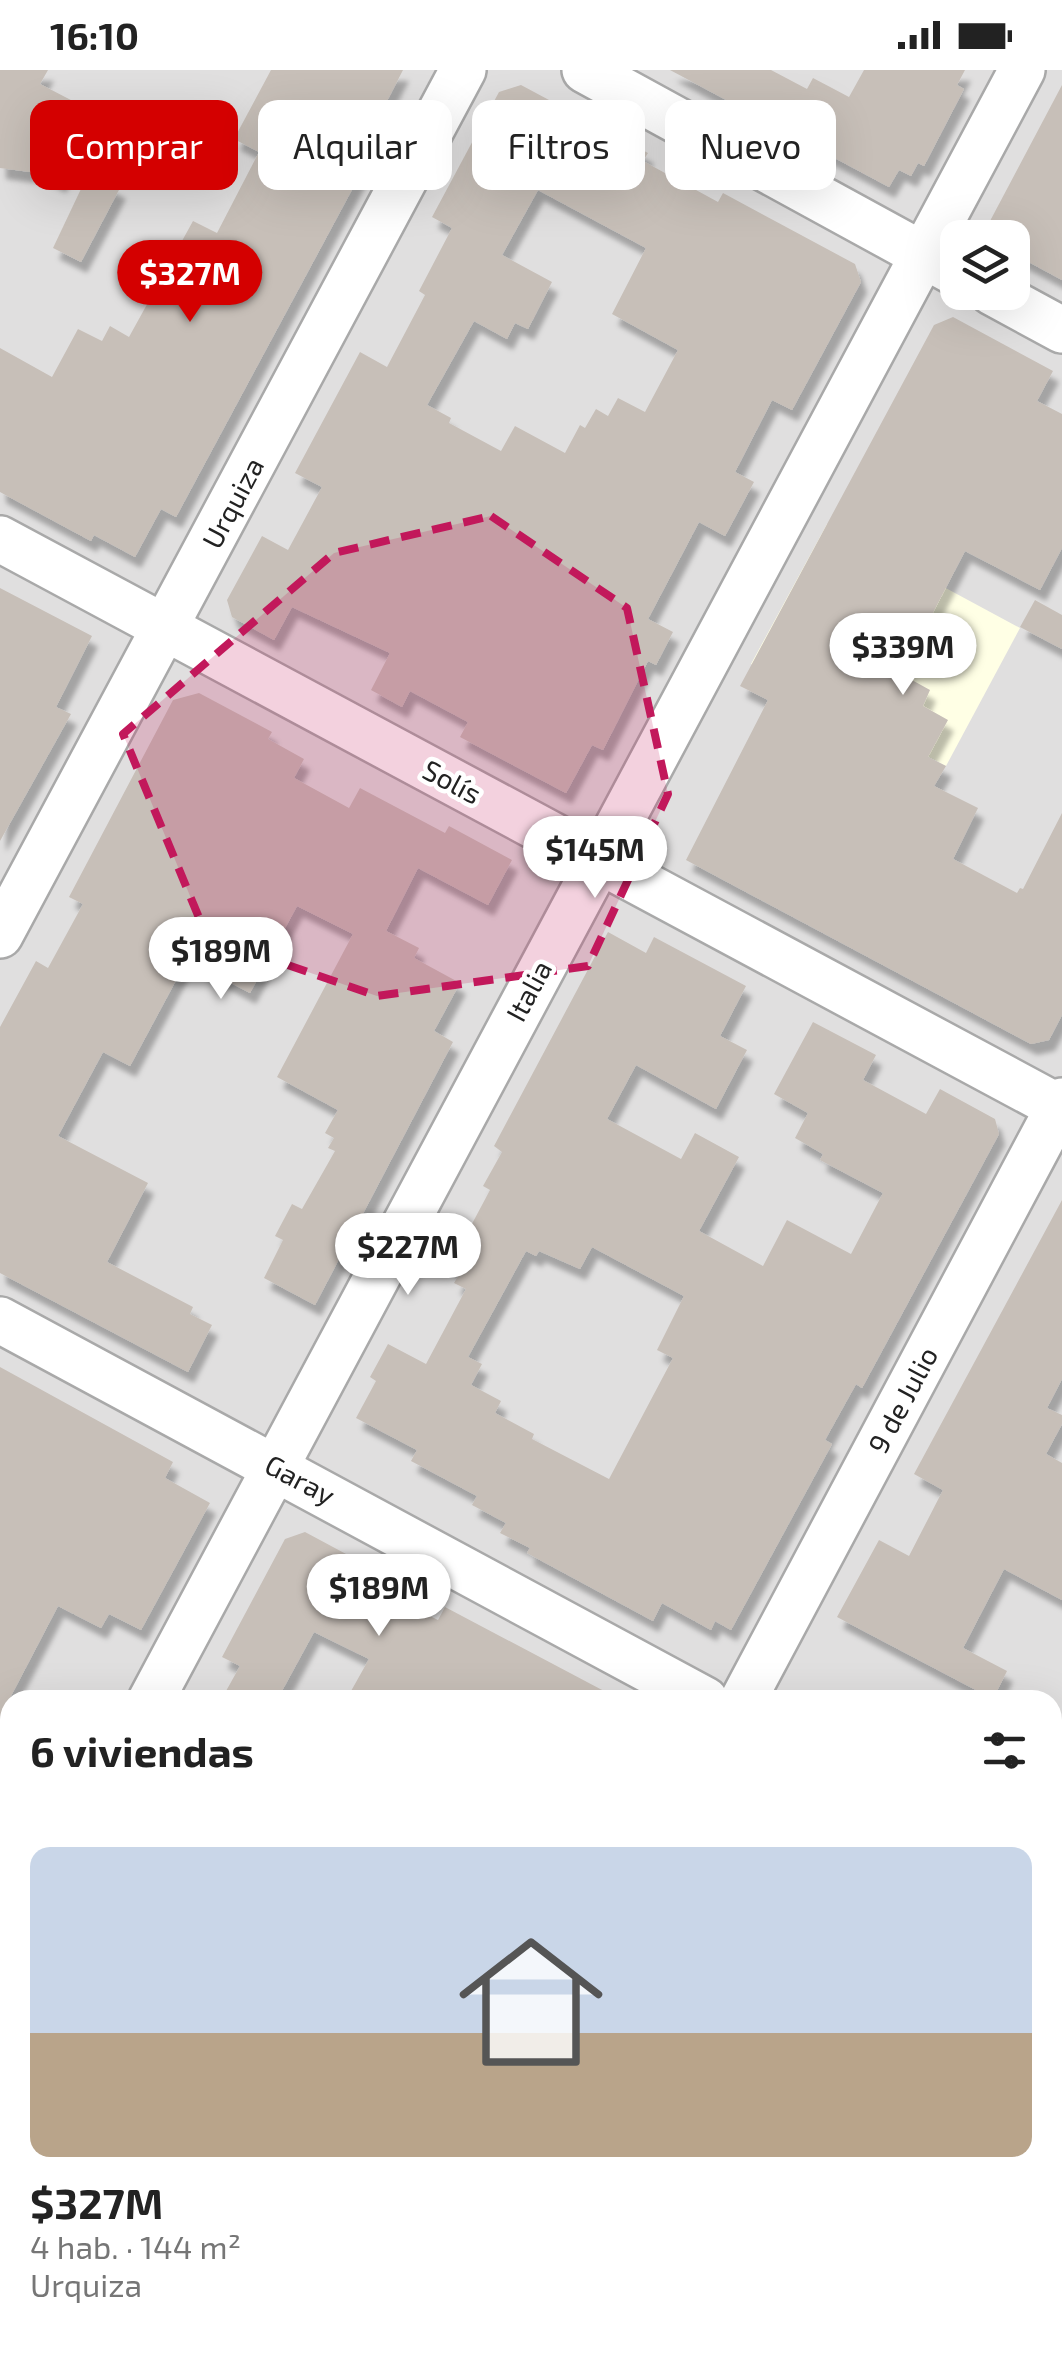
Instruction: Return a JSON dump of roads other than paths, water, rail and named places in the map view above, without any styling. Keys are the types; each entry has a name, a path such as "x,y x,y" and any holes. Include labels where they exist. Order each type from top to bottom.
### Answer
{"street":[{"name":"Urquiza","path":"0,936 463,70"},
{"path":"585,70 940,265"},
{"name":"Italia","path":"959,220 1022,70"},
{"name":"Italia","path":"156,1690 598,860 940,265"},
{"path":"1025,310 1062,330"},
{"name":"Solís","path":"0,539 1061,1106"},
{"name":"9 de Julio","path":"749,1690 1061,1106"},
{"name":"Garay","path":"0,1320 687,1690"}]}
